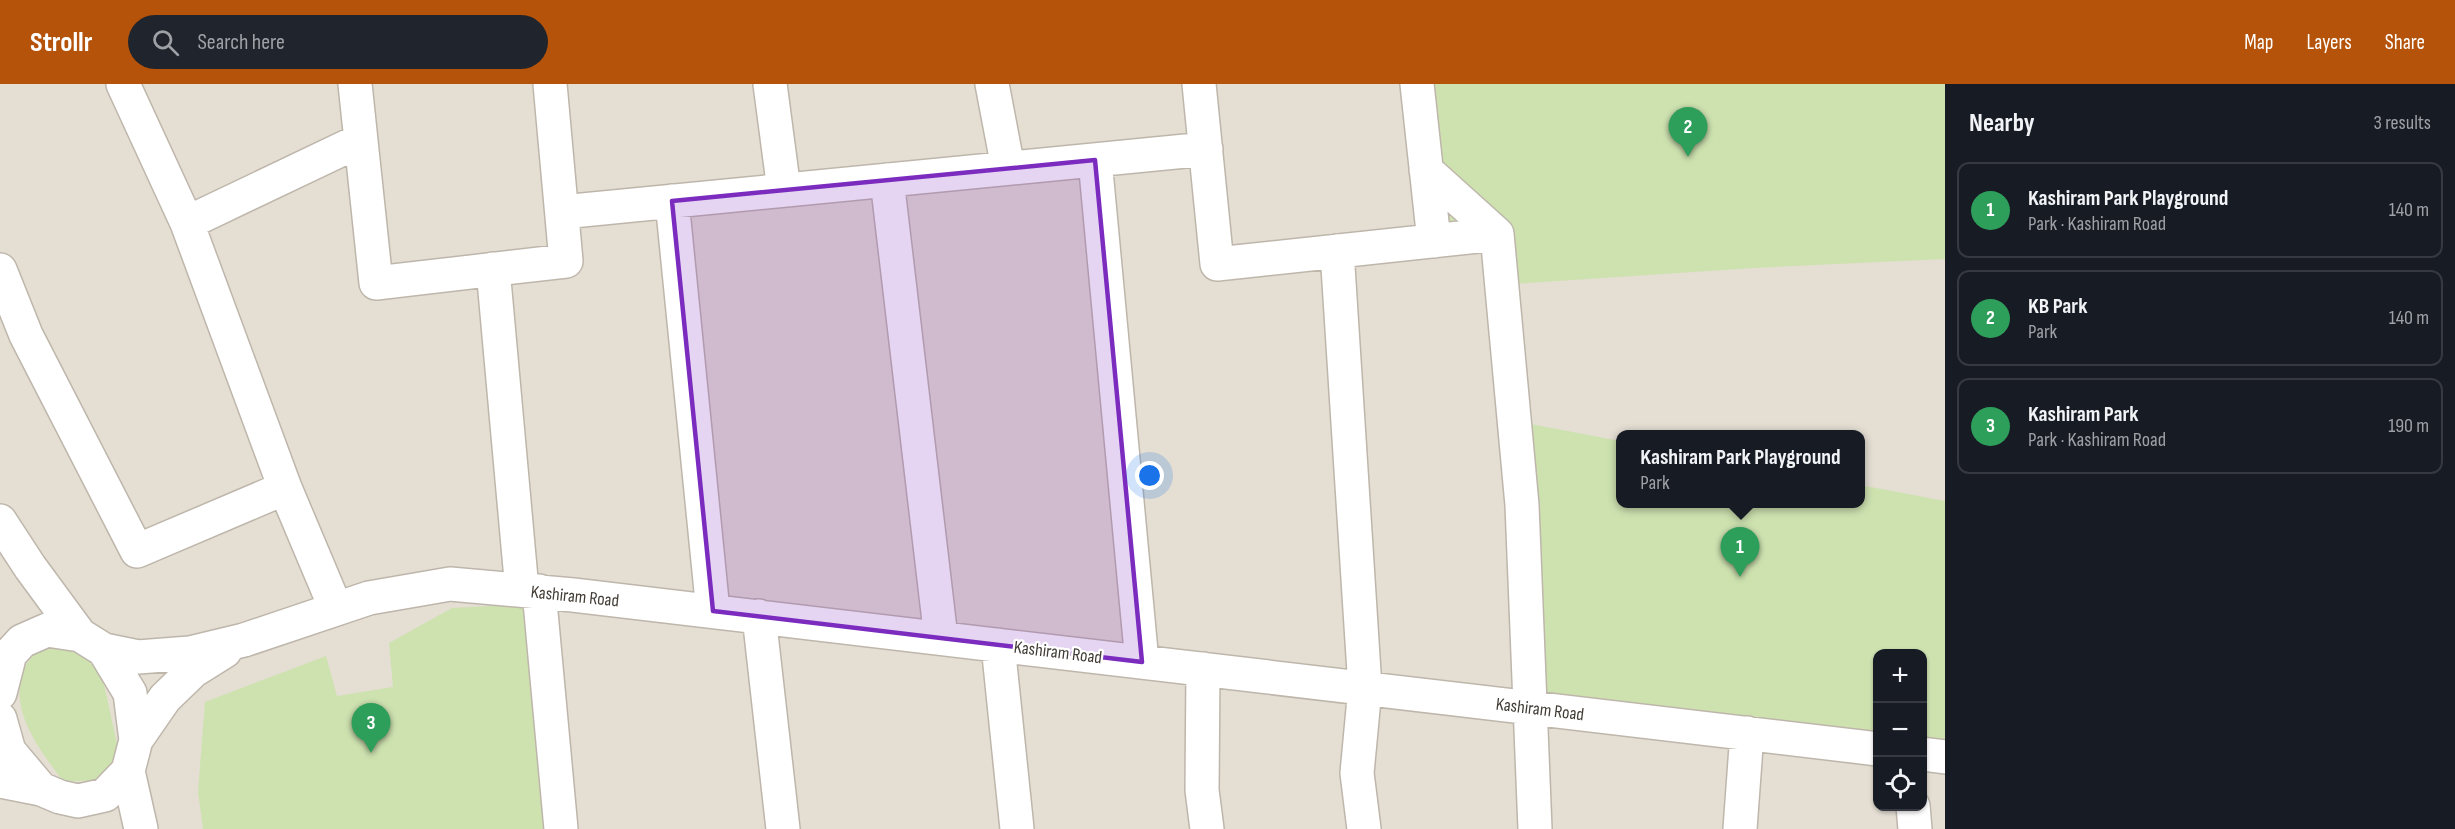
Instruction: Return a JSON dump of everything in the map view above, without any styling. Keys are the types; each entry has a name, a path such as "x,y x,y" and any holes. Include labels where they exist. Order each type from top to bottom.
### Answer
{"street":[{"path":"123,84 188,223 285,488 336,609"},
{"path":"355,84 375,283 566,261 550,84"},
{"path":"770,84 784,190"},
{"path":"992,84 1008,168"},
{"path":"1199,84 1216,264 1497,234"},
{"path":"1417,84 1434,241"},
{"path":"188,223 361,140"},
{"path":"562,212 1206,148"},
{"path":"1095,160 1142,662"},
{"path":"1426,170 1497,234 1522,505 1532,708 1535,829"},
{"path":"887,180 941,638"},
{"path":"672,201 713,611"},
{"path":"1336,251 1365,688 1357,774 1364,829"},
{"path":"493,269 530,591 561,829"},
{"path":"0,270 26,335 137,551 285,488"},
{"path":"0,521 30,567 92,642 130,693 132,755 141,829"},
{"name":"Kashiram Road","path":"3,665 22,641 47,630 138,657 190,653 244,640 369,598 450,584 759,616 1873,748"},
{"path":"759,616 783,829"},
{"name":"Kashiram Road","path":"0,781 78,801 105,795 132,755 165,698 193,671 244,640"},
{"path":"998,645 1017,829"},
{"path":"1203,669 1202,790 1206,829"},
{"path":"0,719 9,751 51,793 81,829"},
{"path":"1740,829 1747,733"},
{"path":"1927,755 1945,757"},
{"path":"1913,811 1915,829"}],"highlighted area":[{"path":"1095,160 1142,662 713,611 672,201"}],"shaded area":[{"path":"0,84 1945,84 1945,829 0,829"}],"green space":[{"path":"1424,84 1945,84 1945,259 1754,268 1511,284 1512,230 1440,231"},
{"path":"1525,423 1616,440 1616,508 1865,508 1865,486 1945,501 1945,753 1927,751 1927,649 1873,649 1873,743 1543,698"},
{"path":"511,605 529,610 547,829 203,829 198,792 205,702 326,656 337,696 393,687 389,643 452,608"},
{"path":"46,641 78,650 102,675 121,762 92,781 63,781 29,730 23,716 20,686 23,671"}],"place":[{"name":"KB Park","path":"1688,157"},
{"name":"Kashiram Park Playground","path":"1740,577"},
{"name":"Kashiram Park","path":"371,753"}]}
